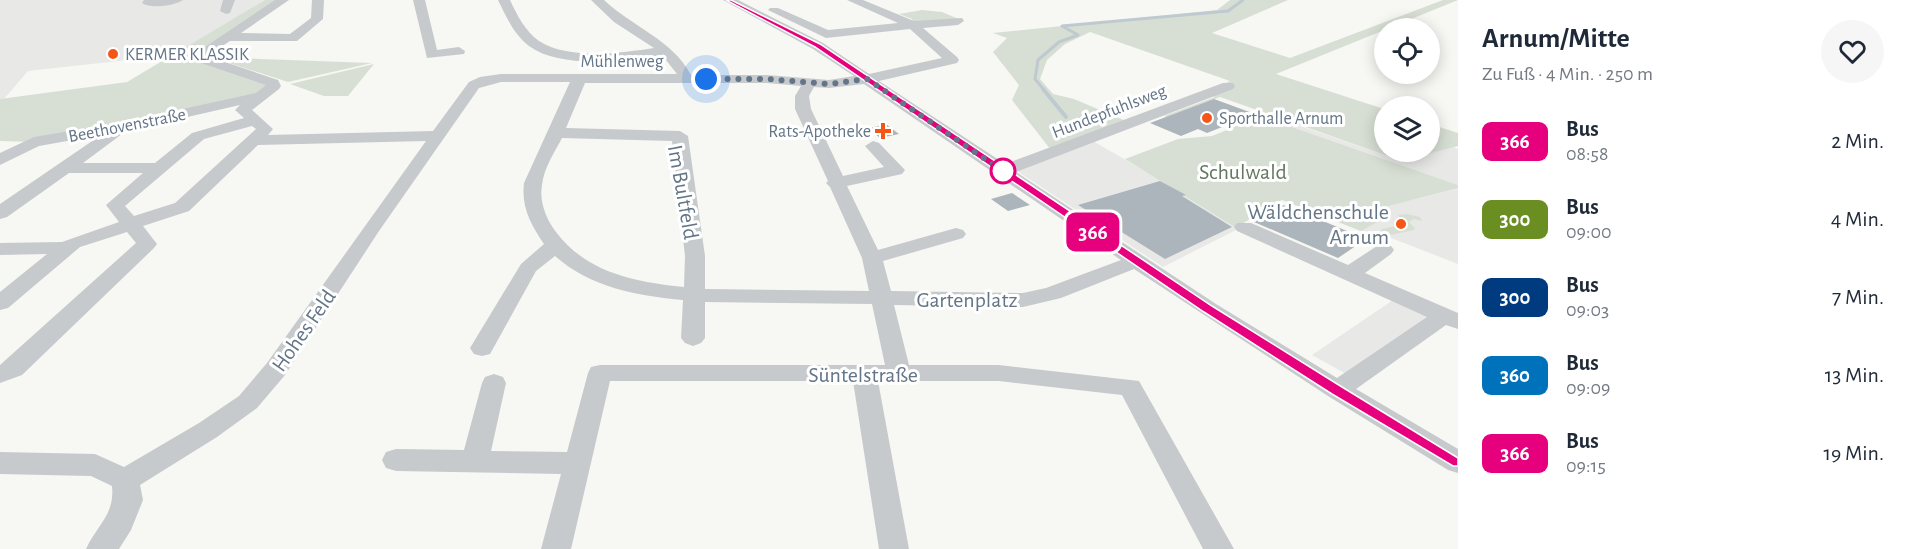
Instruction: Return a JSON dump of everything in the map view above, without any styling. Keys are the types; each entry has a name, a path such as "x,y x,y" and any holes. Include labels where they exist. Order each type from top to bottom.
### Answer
{"street":[{"path":"150,0 148,3 177,0"},
{"path":"0,303 73,243 182,207 265,129 243,110 274,86 273,83 197,57 283,0"},
{"path":"293,38 316,19 318,0"},
{"path":"419,0 432,54 459,51"},
{"path":"504,0 528,39 540,48 580,56 603,57 664,51"},
{"path":"597,0 617,18 664,51 681,67 686,79"},
{"path":"729,0 798,34 1136,261 1337,390 1458,462"},
{"path":"853,0 913,25"},
{"path":"774,10 826,34 841,46"},
{"path":"826,34 958,21"},
{"name":"Mühlenweg","path":"485,80 767,79 829,84 867,79 952,60 913,25"},
{"path":"226,38 307,38 291,52"},
{"path":"579,79 533,184 536,216 554,246 583,268 622,284 656,291 694,295 880,300"},
{"name":"Hohes Feld","path":"124,480 208,430 248,402 276,369 370,231 474,85 485,80"},
{"name":"Gartenplatz","path":"810,82 802,96 803,109 835,183 872,258 899,374"},
{"name":"Hundepfuhlsweg","path":"1003,171 1228,86"},
{"name":"Beethovenstraße","path":"0,160 34,142 123,127 258,97"},
{"path":"0,375 13,369 147,244 114,205 198,136 255,120"},
{"path":"0,213 123,127"},
{"name":"Im Bultfeld","path":"556,133 680,136 695,256 693,338"},
{"path":"254,140 438,136"},
{"path":"835,183 896,170 873,146"},
{"path":"65,168 158,168"},
{"path":"1244,227 1451,319"},
{"path":"872,258 956,234"},
{"path":"482,348 528,268 554,246"},
{"path":"0,249 67,248"},
{"path":"1349,274 1384,250"},
{"name":"Gartenplatz","path":"880,300 1023,300 1053,292 1136,261"},
{"path":"1337,390 1451,319"},
{"name":"Süntelstraße","path":"576,463 600,373 864,375 999,373 1130,387 1219,549"},
{"path":"864,375 894,549"},
{"path":"475,462 494,383"},
{"path":"396,460 576,463 556,549"},
{"path":"0,463 95,465 124,480 128,500 116,530 101,549"}],"shaded area":[{"path":"0,0 265,0 173,55 28,71 4,99 0,99"},
{"name":"Wäldchenschule Arnum","path":"1266,114 1374,151 1374,156 1261,116"},
{"path":"1093,141 1186,195 1238,229 1163,267 1017,171"},
{"name":"Wäldchenschule Arnum","path":"1453,147 1458,149 1458,185 1392,162 1440,162 1440,151"},
{"name":"Wäldchenschule Arnum","path":"1458,188 1458,264 1386,236 1382,239 1325,217 1353,201 1376,209"},
{"path":"1393,300 1428,317 1348,375 1312,355"}],"green space":[{"path":"265,0 282,0 197,56 273,83 258,97 34,142 0,141 0,99 127,82"},
{"path":"1230,0 1288,0 1212,33 1290,58 1374,26 1374,34 1276,74 1374,106 1374,151 1220,97 1167,117 1164,116 1215,97 1204,92 1230,81 1090,32 1065,44 1047,60 1040,79 1053,94 1074,99 1126,121 1051,150 1012,100 1019,85 993,52 1007,38 993,33 1217,10"},
{"path":"1443,0 1458,0 1414,18 1396,18"},
{"path":"922,10 942,12 961,20 913,22 912,19 899,14"},
{"path":"210,57 372,63 288,82"},
{"path":"374,64 348,96 324,96 290,84"},
{"name":"Schulwald","path":"1261,116 1374,156 1374,162 1392,162 1458,185 1458,188 1377,209 1390,215 1361,231 1282,200 1240,225 1238,229 1125,159 1178,139 1212,136"},
{"path":"1440,127 1458,133 1458,146 1440,151"},
{"path":"1399,215 1420,217 1422,221 1414,219 1409,222 1415,228 1414,230 1386,236 1378,235 1382,229 1400,225"}],"building":[{"name":"Sporthalle Arnum","path":"1214,99 1255,114 1207,133 1198,129 1181,136 1150,123"},
{"name":"Rats-Apotheke","path":"887,125 899,134 880,138 868,128"},
{"path":"1160,181 1186,195 1182,196 1232,227 1165,259 1078,205"},
{"path":"1012,193 1030,205 1008,211 991,199"},
{"path":"1283,205 1366,239 1338,258 1254,222"}],"waterway":[{"path":"1045,91 1035,79 1038,60 1059,42 1078,35 1062,26 1228,11 1243,0"},
{"path":"1043,89 1066,117"}],"bus line":[{"name":"366","path":"729,0 818,45 1208,309 1458,462"}],"place":[{"name":"KERMER KLASSIK","path":"113,54"},
{"name":"Sporthalle Arnum","path":"1207,118"},
{"name":"Rats-Apotheke","path":"883,131"},
{"name":"Wäldchenschule Arnum","path":"1401,224"}],"route":[{"path":"706,79 767,79 829,84 867,79 1003,171"}]}
